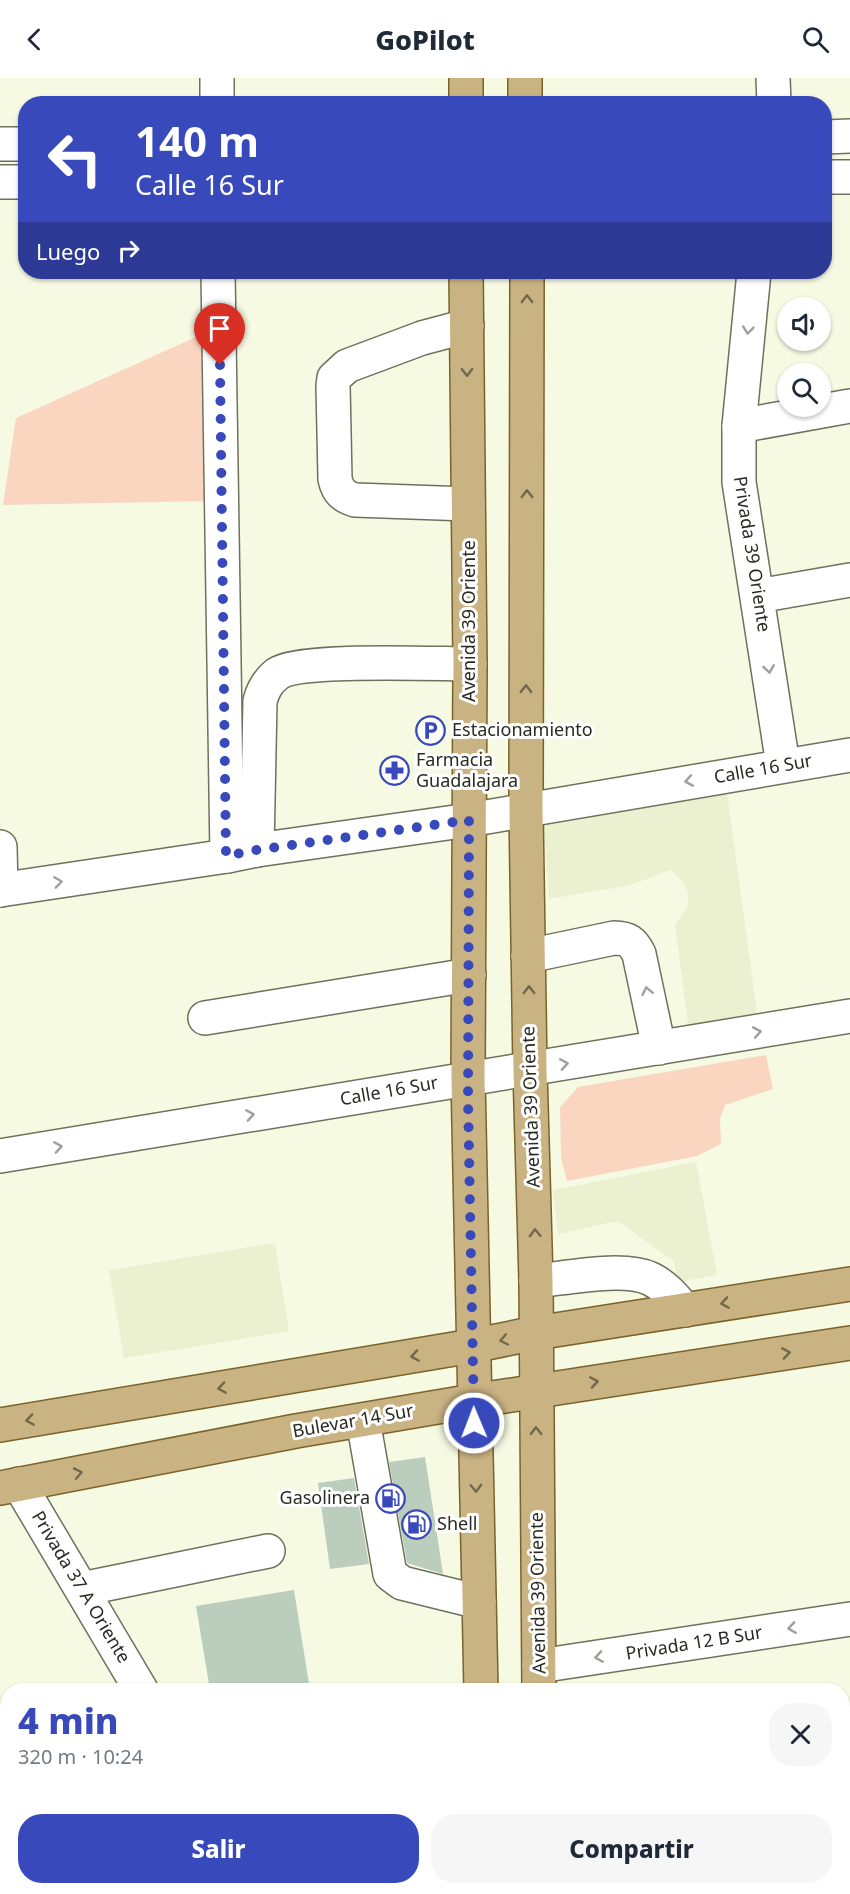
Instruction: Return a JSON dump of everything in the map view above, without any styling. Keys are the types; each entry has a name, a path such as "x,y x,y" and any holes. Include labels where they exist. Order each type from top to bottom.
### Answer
{"main road":[{"path":"465,78 466,96"},
{"path":"525,78 525,96"},
{"name":"Avenida 39 Oriente","path":"466,279 470,664 468,1078 473,1401 481,1683"},
{"name":"Avenida 39 Oriente","path":"527,279 526,810 536,1281 539,1678"},
{"path":"0,1425 472,1347 536,1333 850,1284"},
{"name":"Bulevar 14 Sur","path":"10,1486 473,1401 850,1343"}],"street":[{"path":"217,78 217,96"},
{"path":"773,78 774,96"},
{"path":"832,137 850,136"},
{"path":"0,144 18,144"},
{"path":"832,177 850,177"},
{"path":"0,182 18,182"},
{"path":"218,279 242,853"},
{"name":"Privada 39 Oriente","path":"753,279 739,426 739,482 783,765"},
{"path":"467,326 422,338 347,366 334,378 333,386 334,479 338,489 345,497 355,500 468,504"},
{"path":"739,426 850,406"},
{"path":"758,596 850,579"},
{"path":"242,853 260,701 265,685 278,673 310,665 470,664"},
{"name":"Calle 16 Sur","path":"1,890 469,820 850,755"},
{"path":"0,847 1,890"},
{"path":"528,956 614,938 625,938 634,944 639,954 659,1048"},
{"path":"205,1018 469,975"},
{"name":"Calle 16 Sur","path":"0,1156 850,1016"},
{"path":"536,1281 630,1273 650,1278 665,1288 685,1310"},
{"path":"363,1420 390,1574 402,1583 479,1602"},
{"name":"Privada 37 A Oriente","path":"10,1486 82,1589 137,1683"},
{"path":"82,1589 267,1551"},
{"name":"Privada 12 B Sur","path":"539,1678 850,1619"}],"shaded area":[{"path":"207,332 210,501 3,505 16,418"},
{"path":"727,792 757,1013 688,1025 675,924 687,908 689,894 682,881 671,870 627,886 549,899 544,826"},
{"path":"766,1055 773,1089 725,1105 720,1119 721,1144 697,1156 567,1181 561,1158 560,1107 578,1087"},
{"path":"696,1162 717,1275 678,1282 674,1261 617,1221 558,1234 553,1190"},
{"path":"275,1243 289,1331 124,1358 109,1270"}],"building":[{"name":"Shell","path":"425,1457 443,1574 407,1563 389,1462"},
{"path":"354,1478 369,1564 330,1569 318,1483"},
{"path":"294,1590 309,1683 209,1683 196,1606"}],"place":[{"name":"Estacionamiento","path":"431,730"},
{"name":"Farmacia Guadalajara","path":"395,770"},
{"name":"Gasolinera","path":"391,1498"},
{"name":"Shell","path":"416,1524"}],"route":[{"path":"220,365 226,856 469,820 468,1098 474,1423"}]}
